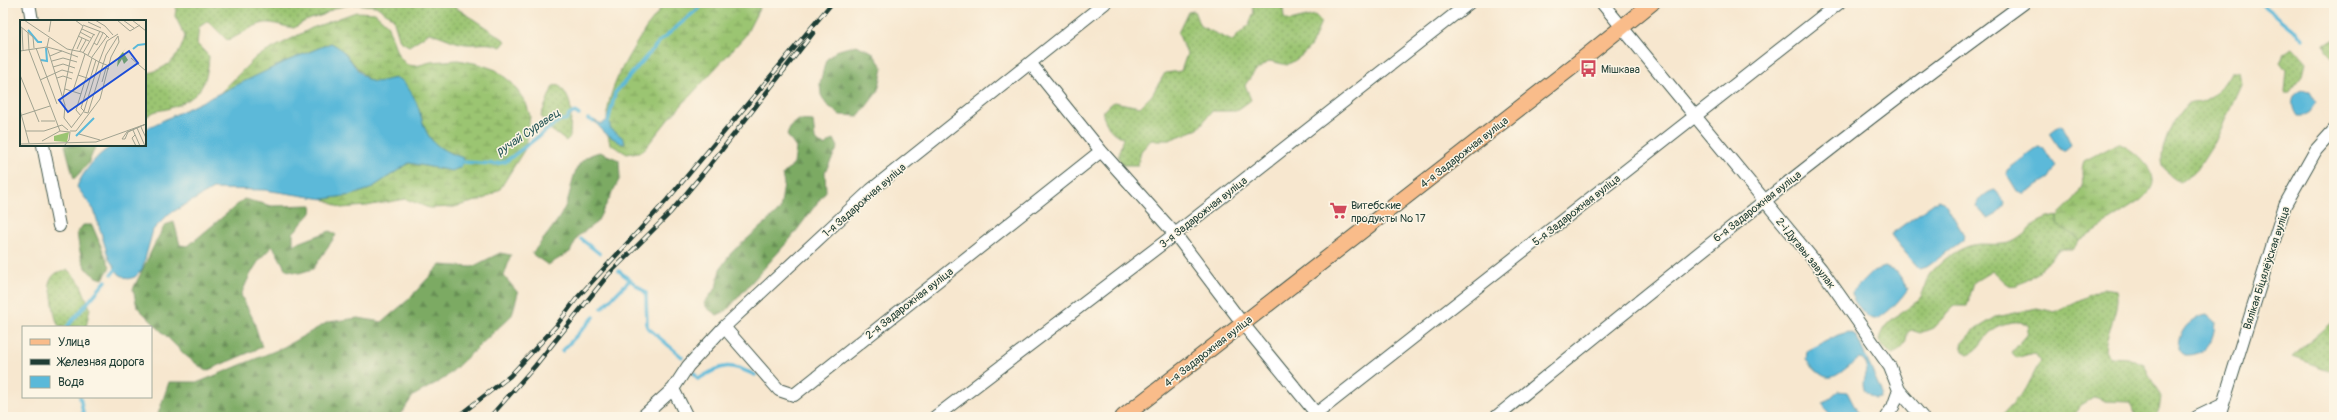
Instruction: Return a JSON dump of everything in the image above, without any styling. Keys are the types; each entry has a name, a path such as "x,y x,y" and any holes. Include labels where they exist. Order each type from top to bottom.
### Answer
{"main road":[{"name":"4-я Задарожная вуліца","path":"1123,417 1652,3"}],"street":[{"path":"29,3 32,20"},
{"name":"1-я Задарожная вуліца","path":"642,417 673,389 688,366 724,327 871,190 1031,64 1105,3"},
{"name":"3-я Задарожная вуліца","path":"934,417 1175,234 1469,3"},
{"name":"2-і Дугавы завулак","path":"1602,3 1621,28 1821,269 1890,366 1899,390 1922,417"},
{"name":"5-я Задарожная вуліца","path":"1316,416 1839,3"},
{"name":"6-я Задарожная вуліца","path":"1496,417 1764,200 1938,66 2024,3"},
{"path":"1031,64 1101,150 1175,234 1242,324 1316,416"},
{"name":"Вялікая Біцялёўская вуліца","path":"2219,417 2285,205 2316,150 2334,130"},
{"path":"43,146 60,226"},
{"name":"2-я Задарожная вуліца","path":"724,327 779,390 794,395 1101,150"},
{"path":"673,389 687,417"},
{"path":"1886,417 1893,407 1899,390"},
{"path":"2197,417 2222,405"}],"green space":[{"path":"177,3 449,3 506,41 501,47 488,44 466,44 429,33 409,46 400,41 393,18 376,6 353,4 335,8 323,15 305,21 294,28 265,23 255,26 227,40 208,21 199,27 197,44 209,56 206,75 200,90 188,100 170,108 155,111 146,117 146,74 166,66 180,51 183,44 185,36 175,16"},
{"path":"663,3 762,3 745,36 667,121 643,151 627,154 610,144 607,128 607,113 610,98 615,83 629,55 646,28 658,13"},
{"path":"1251,3 1290,3 1283,8 1284,18 1290,21 1315,15 1321,21 1316,36 1310,47 1301,56 1287,65 1270,61 1255,71 1245,85 1251,100 1236,111 1212,111 1198,129 1169,140 1151,140 1141,151 1138,165 1122,165 1118,157 1123,137 1113,132 1108,127 1103,116 1104,110 1114,102 1140,107 1152,95 1165,73 1181,71 1187,54 1178,33 1188,12 1194,11 1200,26 1232,41 1249,24 1254,12"},
{"path":"356,12 375,13 387,24 398,55 407,65 416,66 431,62 458,60 479,64 496,70 512,83 526,103 530,116 526,147 500,189 484,199 454,207 429,208 406,199 366,206 341,208 324,199 352,195 370,189 409,163 452,171 463,158 436,146 426,132 417,104 395,78 379,83 372,82 361,72 344,52 331,43 287,61 217,96 256,57 312,28"},
{"path":"2334,39 2334,59 2327,52 2324,45"},
{"path":"856,45 872,52 883,68 878,91 859,116 840,115 826,104 821,95 820,83 826,60 836,51"},
{"path":"2293,48 2306,63 2303,75 2289,93 2284,93 2286,70 2280,62 2284,53"},
{"path":"2231,72 2239,72 2241,85 2215,142 2197,170 2180,182 2166,171 2163,165 2163,151 2171,128 2184,107 2192,103 2201,102 2211,97 2222,86"},
{"path":"559,85 568,98 571,110 570,137 566,141 550,129 541,116 553,86"},
{"path":"799,120 813,121 815,139 824,146 834,139 838,147 825,172 826,191 791,238 726,311 717,315 707,308 704,303 716,288 720,269 731,253 780,210 784,184 782,175 794,164 796,148 787,135 791,125"},
{"path":"2118,143 2135,153 2149,169 2153,181 2152,187 2141,200 2080,240 2057,224 2057,216 2078,195 2082,186 2082,169 2084,161"},
{"path":"65,146 96,146 88,164 74,179"},
{"path":"600,152 619,160 620,178 597,222 578,236 570,252 548,265 532,254 561,215 568,200 574,174 578,167 583,160 590,155"},
{"path":"244,199 272,206 312,205 311,213 293,233 293,245 330,231 336,235 313,269 299,273 286,270 273,246 262,256 247,281 241,295 253,319 262,347 206,371 185,355 137,307 133,289 156,240 165,225 174,222 180,245 188,246"},
{"path":"2057,216 2057,224 2080,240 2073,249 2059,249 2037,273 2022,283 2015,285 2007,284 1992,271 1974,282 1967,306 1955,306 1933,328 1920,333 1911,330 1907,333 1905,344 1901,349 1892,354 1879,340 1884,327 1919,299 1923,293 1929,275 1948,257 1961,249 1970,246 2012,242 2022,236 2033,225 2041,220"},
{"path":"83,225 92,225 110,267 103,279 90,273 83,262 77,233"},
{"path":"500,253 511,255 504,276 518,293 512,315 445,378 413,396 399,417 157,417 169,382 199,382 282,348 328,322 358,318 382,322 408,300 440,265 472,267"},
{"path":"68,270 80,283 90,308 86,326 59,326 54,311 49,283 56,273"},
{"path":"2104,288 2116,290 2117,298 2117,305 2105,351 2111,357 2127,358 2144,365 2161,398 2159,409 2154,417 2138,417 2129,402 2105,401 2095,397 2081,405 2072,417 2000,417 2026,389 2041,360 2033,353 2016,358 2012,352 2027,335 2029,325 2021,322 2012,322 1998,327 1990,332 1976,349 1968,354 1963,351 1961,344 1973,331 1996,317 2037,308 2055,312"},
{"path":"2334,321 2334,372 2292,357"}],"water":[{"path":"331,43 342,50 367,79 377,82 392,79 400,80 404,83 418,106 424,126 429,136 436,144 447,151 464,158 461,167 452,171 409,163 370,189 352,195 324,199 265,190 213,189 169,214 153,230 142,270 135,277 128,279 119,274 109,259 94,210 77,187 87,169 99,156 111,147 146,146 146,129 287,61"},
{"path":"2303,90 2310,92 2316,102 2310,111 2302,116 2297,116 2293,108 2293,101 2296,94"},
{"path":"593,120 602,124 606,121 610,123 610,128 622,137 625,143 622,144 605,133"},
{"path":"2060,125 2063,126 2071,145 2065,150 2061,150 2050,133"},
{"path":"2038,147 2043,148 2056,166 2049,178 2023,194 2017,192 2006,174 2007,170"},
{"path":"1995,190 2005,202 2001,210 1988,219 1976,206 1984,196"},
{"path":"1938,200 1945,203 1964,235 1963,240 1927,267 1920,269 1899,246 1891,234"},
{"path":"1884,267 1897,272 1908,288 1888,311 1879,318 1873,319 1866,315 1857,305 1852,292 1873,271"},
{"path":"2207,315 2215,322 2211,341 2208,346 2198,353 2185,355 2178,350 2182,332 2195,319"},
{"path":"1848,332 1856,335 1882,393 1880,398 1875,399 1869,395 1864,388 1863,380 1867,365 1863,359 1859,358 1843,371 1832,377 1826,377 1821,374 1806,360 1807,351 1838,335"},
{"path":"1838,391 1847,392 1858,413 1856,417 1840,417 1832,415 1826,409 1823,404"}],"waterway":[{"path":"608,122 615,93 659,42 705,3"},
{"path":"2260,3 2303,38"},
{"name":"ручай Суравец","path":"463,162 494,164 505,162 560,120 567,120 569,115 575,112 579,115"},
{"name":"ручай Суравец","path":"588,119 593,121"},
{"path":"581,239 600,254"},
{"name":"ручай Суравец","path":"112,274 116,269"},
{"path":"619,271 646,293 647,327 682,357"},
{"path":"602,308 630,280"},
{"name":"ручай Суравец","path":"68,326 106,281"},
{"path":"562,351 594,317"},
{"path":"694,373 698,379 714,370 726,366 738,368 755,375"},
{"path":"80,398 84,417"}],"railway":[{"path":"457,417 510,376 556,326 577,298 667,200 832,3"},
{"path":"490,417 535,366 608,275 670,213 710,165 813,33"}],"place":[{"name":"Мішкава","path":"1588,69"},
{"name":"Витебские продукты № 17","path":"1338,211"}]}
